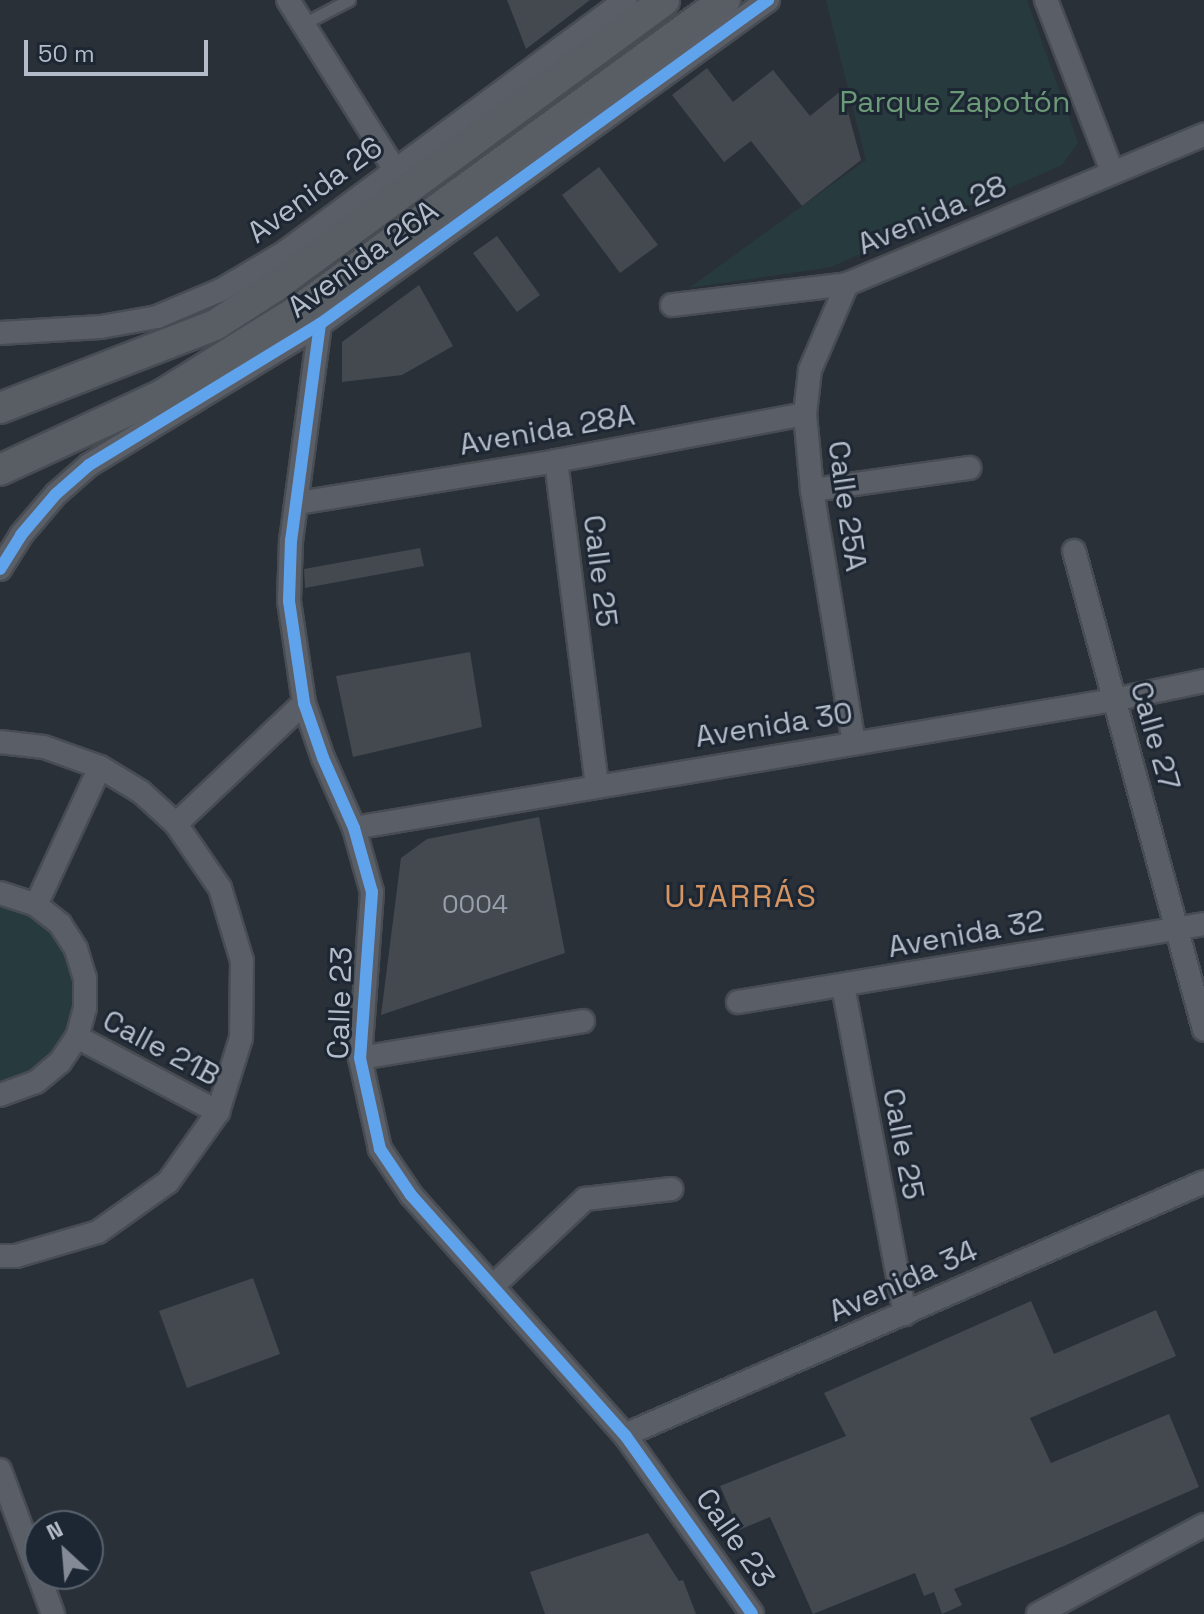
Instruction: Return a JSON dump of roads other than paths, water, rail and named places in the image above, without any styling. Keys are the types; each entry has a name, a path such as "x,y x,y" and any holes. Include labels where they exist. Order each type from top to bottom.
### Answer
{"main road":[{"path":"0,408 215,325 274,287 664,0"},
{"path":"0,470 162,395 299,310 725,0"}],"street":[{"path":"288,0 395,170"},
{"name":"Avenida 26","path":"0,333 101,327 169,312 221,290 285,252 626,0"},
{"name":"Avenida 26A","path":"0,569 21,535 56,494 89,465 320,324 768,0"},
{"path":"1046,0 1112,171"},
{"name":"Avenida 28","path":"672,305 847,284 1204,135"},
{"name":"Calle 25A","path":"847,284 810,370 805,414 812,490 854,743"},
{"name":"Calle 23","path":"320,324 291,540 289,601 304,703 354,828 372,892 360,1058 380,1149 411,1195 625,1435 752,1614"},
{"name":"Avenida 28A","path":"298,503 556,461 805,414"},
{"name":"Calle 25","path":"556,461 597,784"},
{"path":"812,490 969,468"},
{"name":"Calle 27","path":"1074,551 1204,1030"},
{"name":"Avenida 30","path":"354,828 597,784 1113,700 1204,681"},
{"path":"176,824 304,703"},
{"path":"0,742 44,747 100,767 141,792 176,824 220,888 242,961 241,1038 218,1112 168,1182 98,1232 16,1256 0,1256"},
{"path":"36,905 100,767"},
{"path":"0,893 36,905 60,924 76,949 85,993 85,1008 77,1037 60,1062 36,1082 0,1095"},
{"name":"Avenida 32","path":"738,1002 1204,924"},
{"name":"Calle 25","path":"843,986 905,1314"},
{"path":"360,1058 583,1021"},
{"name":"Calle 21B","path":"77,1037 218,1112"},
{"name":"Avenida 34","path":"625,1435 1204,1182"},
{"path":"493,1286 585,1199 671,1189"},
{"path":"0,1471 53,1614"},
{"path":"1038,1614 1204,1525"}],"lane":[{"path":"303,24 349,0"}],"district":[{"name":"UJARRÁS","path":"741,896"}],"park label":[{"name":"Parque Zapotón","path":"955,102"}]}
